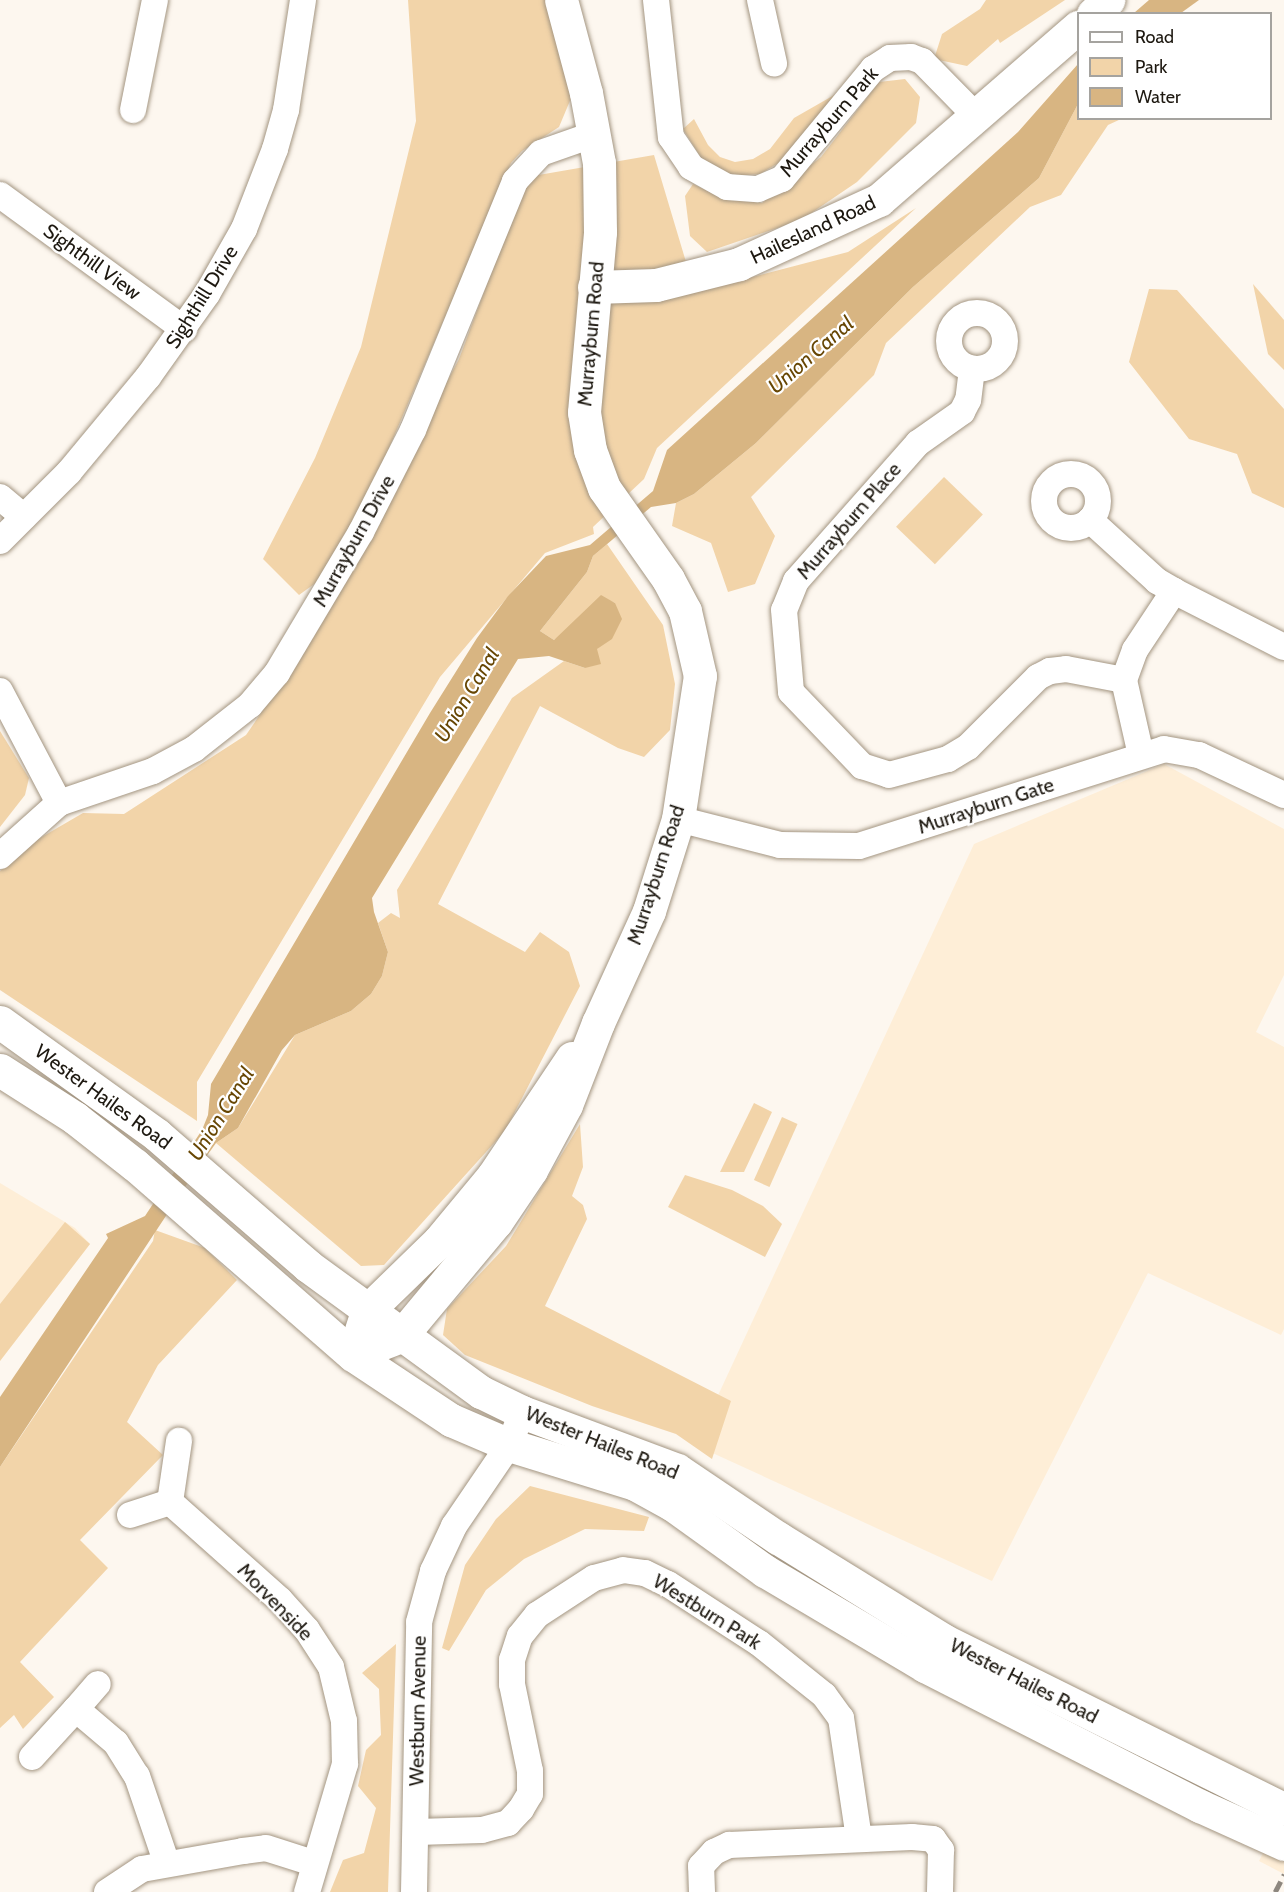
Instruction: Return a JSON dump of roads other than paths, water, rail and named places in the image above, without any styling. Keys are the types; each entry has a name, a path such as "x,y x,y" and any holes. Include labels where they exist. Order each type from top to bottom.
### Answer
{"main road":[{"name":"Murrayburn Road","path":"353,1355 401,1336 496,1222 531,1170 566,1106 598,1023 649,911 678,819 700,676 685,611 668,579 604,488 590,450 584,412 601,191 595,134 561,0"},
{"path":"1096,12 1108,0"},
{"name":"Hailesland Road","path":"594,287 656,285 739,264 837,222 879,200 978,118 1077,28"},
{"name":"Wester Hailes Road","path":"0,1022 157,1135 308,1266 401,1336 481,1392 522,1412 677,1470 778,1538 943,1640 1284,1809"},
{"name":"Murrayburn Road","path":"353,1355 368,1311 439,1241 493,1176 541,1101 598,1023"},
{"name":"Wester Hailes Road","path":"0,1070 75,1118 135,1165 353,1355 451,1420 509,1445 635,1484 673,1505 765,1571 925,1666 1200,1806 1284,1844"}],"street":[{"path":"133,110 155,0"},
{"name":"Sighthill Drive","path":"0,541 69,472 184,329 244,229 275,149 292,78 303,0"},
{"name":"Murrayburn Park","path":"656,0 671,137 691,167 727,187 758,189 782,179 873,69 890,58 911,57 922,61 978,118"},
{"path":"760,0 774,63"},
{"name":"Murrayburn Drive","path":"0,856 60,804 153,771 194,749 250,705 277,673 361,532 413,430 515,181 541,153 595,134"},
{"name":"Sighthill View","path":"0,195 184,329"},
{"name":"Murrayburn Place","path":"972,369 968,400 962,412 918,443 796,581 784,610 791,692 862,766 889,775 948,759 968,747 1038,677 1050,671 1066,669 1124,680"},
{"path":"0,497 24,517"},
{"path":"1090,520 1157,581 1284,647"},
{"path":"1141,755 1124,680 1135,650 1174,591"},
{"path":"0,691 60,804"},
{"name":"Murrayburn Gate","path":"678,819 780,845 859,846 1141,755 1181,749 1284,795"},
{"name":"Westburn Avenue","path":"414,1892 417,1832 419,1622 433,1571 454,1526 509,1445 522,1412"},
{"path":"130,1515 170,1502 179,1441"},
{"name":"Morvenside","path":"170,1502 279,1600 307,1630 331,1667 344,1720 345,1764 332,1815 314,1863 307,1892"},
{"name":"Westburn Park","path":"417,1832 483,1830 508,1823 521,1809 530,1794 531,1771 512,1684 512,1660 520,1636 537,1615 594,1578 623,1570 645,1573 668,1584 759,1643 824,1695 841,1718 859,1838"},
{"path":"32,1757 98,1684"},
{"path":"76,1709 116,1743 137,1776 167,1864"},
{"path":"702,1892 701,1866 714,1851 729,1845 859,1838 933,1839 941,1850 940,1892"},
{"path":"107,1892 141,1869 266,1848 314,1863"}],"water":[{"path":"1149,0 1199,0 1182,12 1135,12"},
{"name":"Union Canal","path":"1077,65 1077,106 1039,178 913,287 756,443 694,494 676,503 651,507 593,556 587,572 540,631 554,640 601,595 615,603 622,619 612,639 597,649 601,664 585,668 549,656 518,659 372,898 374,912 388,952 382,976 371,994 351,1011 295,1035 282,1050 238,1128 216,1143 193,1175 0,1467 0,1397 108,1238 106,1234 145,1216 202,1130 208,1115 211,1084 430,713 477,638 508,596 546,556 590,545 653,491 667,450 1018,132"}],"railway":[{"path":"1275,1892 1284,1874"}]}
